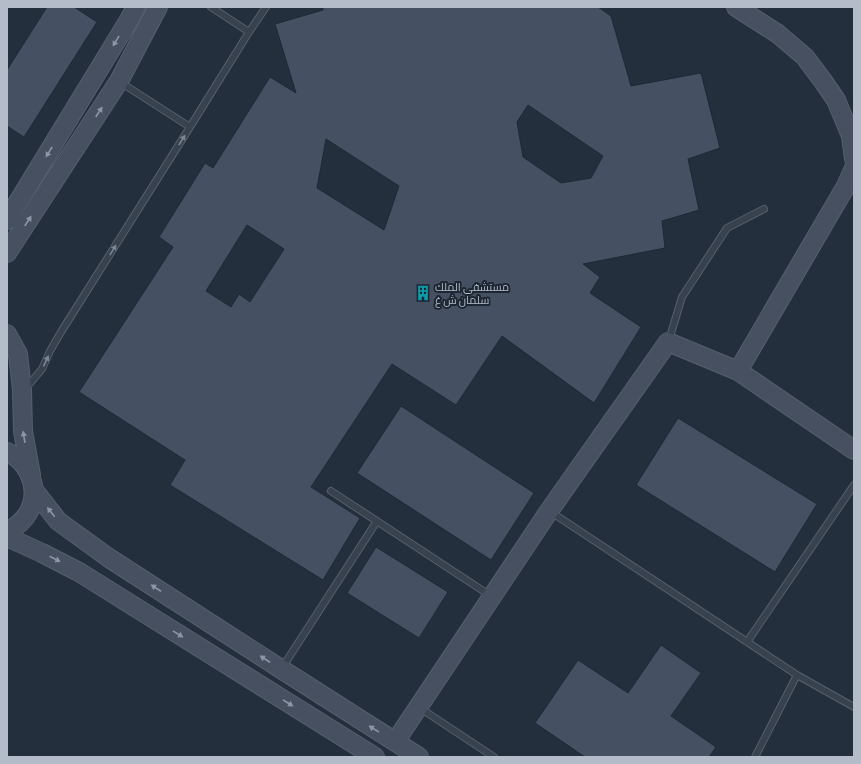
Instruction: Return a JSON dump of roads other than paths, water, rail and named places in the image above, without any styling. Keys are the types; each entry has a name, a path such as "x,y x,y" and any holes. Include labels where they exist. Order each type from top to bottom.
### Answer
{"street":[{"path":"7,220 136,7"},
{"path":"7,253 119,81 158,7"},
{"path":"736,7 778,34 805,56 836,100 851,136 854,159"},
{"path":"738,371 846,186 854,168"},
{"path":"7,334 18,354 22,392 23,431 32,483 32,504 25,517 15,528 7,532"},
{"path":"395,742 549,511 668,342 738,371 854,450"},
{"path":"7,452 13,454 24,464 32,483 58,521 102,553 419,757"},
{"path":"7,536 78,572 375,757"}],"lane":[{"path":"211,7 249,32"},
{"path":"22,392 42,369 61,332 266,7"},
{"path":"119,81 190,127"},
{"path":"668,342 682,297 727,228 764,209"},
{"path":"747,642 854,485"},
{"path":"331,491 492,597"},
{"path":"549,511 797,675 854,707"},
{"path":"281,669 377,521"},
{"path":"755,757 797,675"},
{"path":"418,707 494,757"}],"place":[{"name":"مستشفى الملك سلمان ش غ","path":"423,293"}]}
